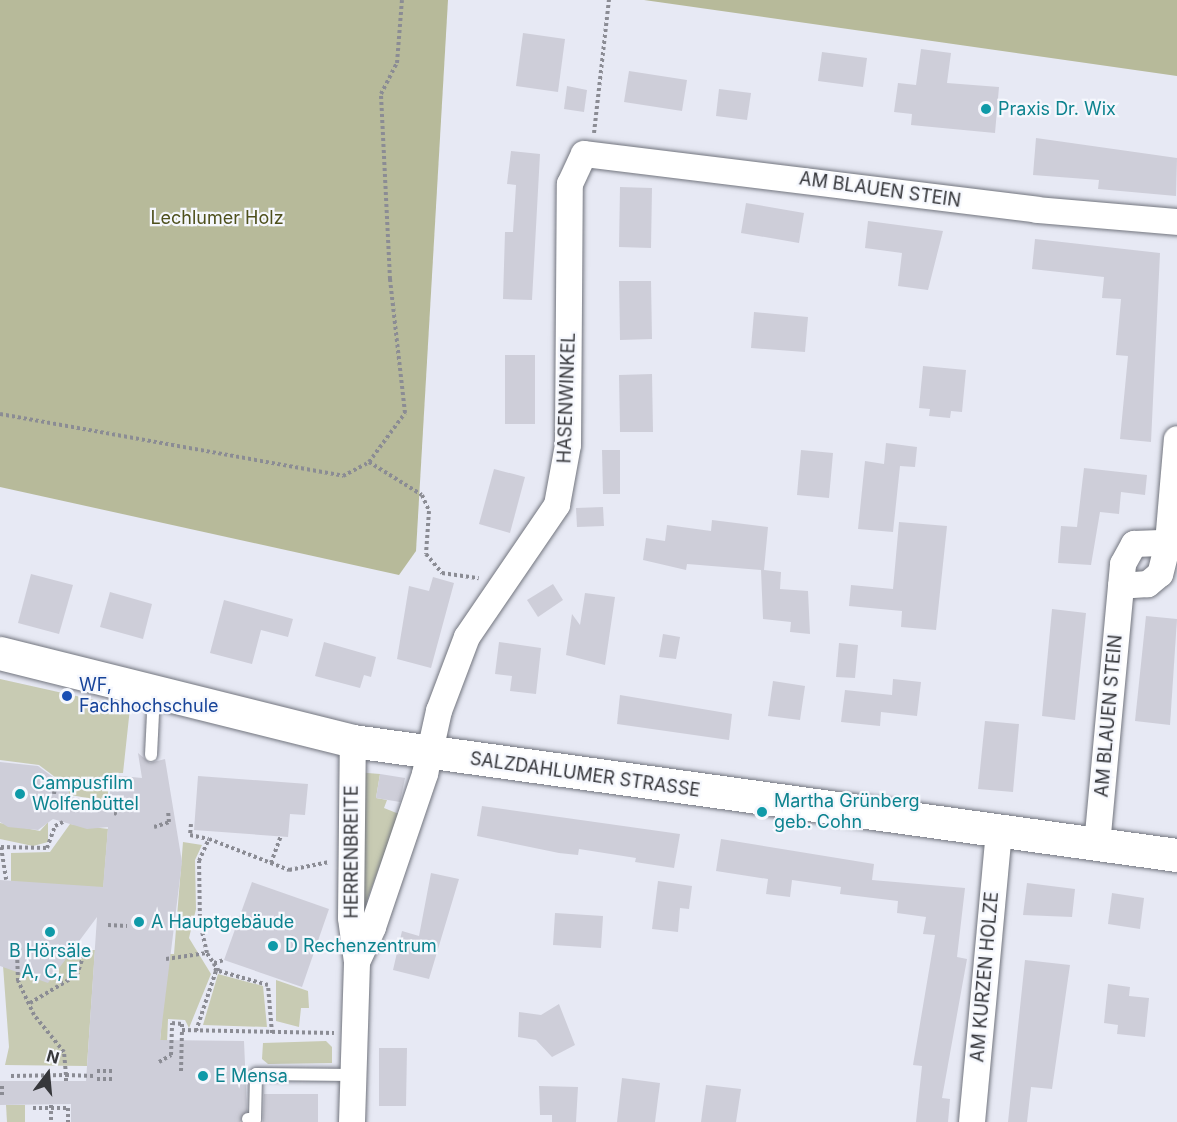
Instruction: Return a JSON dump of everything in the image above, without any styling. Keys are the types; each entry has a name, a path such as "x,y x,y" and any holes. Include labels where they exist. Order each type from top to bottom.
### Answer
{"main road":[{"name":"SALZDAHLUMER STRASSE","path":"0,653 154,689 353,741 430,754 1177,855"}],"street":[{"name":"AM BLAUEN STEIN","path":"588,153 931,198 1177,222"},
{"name":"HASENWINKEL","path":"430,754 439,711 477,619 557,505 568,446 570,184 588,153"},
{"path":"1121,586 1148,584 1160,574 1168,543 1177,439"},
{"name":"AM BLAUEN STEIN","path":"1097,845 1126,553 1134,544 1168,543"},
{"name":"HERRENBREITE","path":"352,1122 357,962 351,918 353,741"},
{"name":"HERRENBREITE","path":"357,962 430,754"},
{"name":"AM KURZEN HOLZE","path":"972,1122 999,832"}],"lane":[{"path":"152,755 154,689"},
{"path":"248,1119 255,1119 256,1074 352,1076"}],"path":[{"path":"0,414 343,476 369,462 405,413 390,279 381,94 397,63 402,0"},
{"path":"588,153 609,0"},
{"path":"369,462 422,495 429,511 426,554 442,573 490,579"},
{"path":"54,794 55,784"},
{"path":"154,828 169,822 169,811"},
{"path":"6,880 1,847 47,848 55,826 63,822"},
{"path":"190,824 190,835 209,839 289,870 316,864"},
{"path":"271,863 281,836"},
{"path":"209,839 199,861 200,923 207,952 219,971 268,985 272,1033"},
{"path":"108,924 126,925"},
{"path":"17,950 18,981 30,1003 64,1052 66,1081"},
{"path":"30,1003 77,975 85,950"},
{"path":"166,959 207,952"},
{"path":"214,963 224,960"},
{"path":"196,1031 216,972 214,963"},
{"path":"159,1062 171,1055 172,1023 182,1024 181,1071"},
{"path":"182,1030 353,1033"},
{"path":"97,1071 112,1071"},
{"path":"11,1076 66,1075 112,1079"},
{"path":"34,1076 34,1082"},
{"path":"2,1086 3,1095"},
{"path":"33,1108 51,1106 68,1108 68,1122"},
{"path":"51,1106 51,1122"}],"green space":[{"name":"Lechlumer Holz","path":"0,0 448,0 416,551 399,575 0,487"},
{"path":"644,0 1177,0 1177,76"},
{"path":"0,679 130,708 123,773 110,773 107,802 61,793 59,780 39,765 0,760"},
{"path":"355,772 380,774 376,798 387,800 384,808 399,814 363,911"},
{"path":"48,822 48,842 33,846 0,839 0,823 40,831"},
{"path":"70,824 108,829 101,917 11,881 11,853 50,852"},
{"path":"183,842 202,845 195,860 196,909 189,938 211,974 189,1028 185,1020 168,1019 167,1043 160,1042 167,954 174,954"},
{"path":"95,950 87,1066 5,1065 9,1047 2,952"},
{"path":"218,974 263,986 267,1027 203,1025"},
{"path":"276,980 308,991 309,1008 301,1008 299,1027 276,1021"},
{"path":"326,1041 332,1047 332,1063 268,1064 262,1059 263,1043"},
{"path":"6,1105 25,1105 25,1122 7,1122"}],"building":[{"path":"523,33 565,39 558,92 516,86"},
{"path":"921,49 951,53 947,83 999,87 995,133 911,125 912,114 894,112 898,83 916,85"},
{"path":"822,52 867,58 863,87 818,81"},
{"path":"629,71 687,80 682,111 624,102"},
{"path":"567,86 587,90 584,112 564,109"},
{"path":"719,89 751,93 747,120 716,116"},
{"path":"1036,138 1177,158 1176,196 1098,189 1099,180 1033,175"},
{"path":"511,151 540,154 532,300 503,299 505,232 513,232 516,185 507,184"},
{"path":"620,187 652,188 651,248 619,247"},
{"path":"746,203 804,213 799,243 741,233"},
{"path":"868,221 943,231 928,290 898,286 902,253 865,248"},
{"path":"1035,239 1160,253 1151,442 1120,439 1128,356 1116,355 1121,299 1102,298 1104,277 1032,269"},
{"path":"619,281 651,281 652,339 620,340"},
{"path":"754,312 808,317 805,352 751,348"},
{"path":"505,355 535,355 535,424 505,424"},
{"path":"923,366 966,370 962,412 951,411 950,418 929,416 930,409 919,408"},
{"path":"652,374 653,432 620,432 619,375"},
{"path":"886,443 917,447 915,467 900,466 893,532 858,529 865,461 884,464"},
{"path":"602,450 620,450 620,494 603,494"},
{"path":"801,450 833,453 829,498 797,495"},
{"path":"1084,468 1147,475 1145,495 1121,492 1119,514 1100,512 1091,565 1058,563 1061,526 1077,527"},
{"path":"494,469 525,477 510,533 479,524"},
{"path":"603,507 604,526 577,527 576,508"},
{"path":"712,520 768,527 764,570 781,572 780,589 808,591 810,634 790,632 791,622 763,619 761,570 687,564 686,570 643,560 646,538 665,541 667,525 711,531"},
{"path":"899,522 947,526 936,630 901,627 902,611 849,606 851,585 893,589"},
{"path":"31,574 73,585 59,634 18,623"},
{"path":"433,577 454,583 431,668 397,659 409,586 429,591"},
{"path":"553,584 563,600 538,617 527,600"},
{"path":"110,592 152,604 143,639 100,627"},
{"path":"585,593 615,597 605,665 566,655 572,614 580,625"},
{"path":"224,600 293,619 288,637 261,630 252,664 210,653"},
{"path":"1052,609 1086,613 1075,720 1042,716"},
{"path":"1146,616 1177,619 1170,725 1135,721"},
{"path":"663,634 680,637 676,659 659,657"},
{"path":"324,642 376,657 371,677 364,675 360,688 315,676"},
{"path":"499,642 541,648 536,694 510,691 512,676 495,674"},
{"path":"839,643 858,645 855,678 836,677"},
{"path":"893,679 921,682 917,716 881,712 880,726 841,722 845,690 892,695"},
{"path":"773,681 805,686 800,720 768,716"},
{"path":"620,695 732,714 729,740 617,724"},
{"path":"985,721 1019,724 1013,792 978,789"},
{"path":"138,753 150,763 165,759 182,862 160,1040 244,1041 247,1111 240,1122 71,1122 71,1104 0,1105 0,1081 86,1081 97,917 48,983 0,966 0,880 103,887 108,827 87,829 53,819 38,830 8,827 0,822 0,762 38,766 68,788 70,797 109,804 111,775 142,778"},
{"path":"380,774 405,778 400,802 376,798"},
{"path":"198,776 308,784 305,815 290,814 288,837 194,830"},
{"path":"482,806 680,834 674,868 635,862 636,858 579,849 578,855 559,853 477,836"},
{"path":"721,839 874,864 872,880 965,888 957,957 967,959 942,1098 950,1099 948,1122 916,1122 922,1066 913,1065 935,935 923,934 926,917 897,913 898,901 840,894 841,887 792,880 790,897 766,894 768,879 716,871"},
{"path":"431,873 459,879 429,979 393,970 402,931 419,936"},
{"path":"658,881 692,886 689,909 680,908 678,932 652,929"},
{"name":"D Rechenzentrum","path":"252,882 329,909 302,987 224,960"},
{"path":"1027,883 1075,889 1072,917 1023,915"},
{"path":"1112,893 1144,898 1140,929 1108,924"},
{"path":"555,913 603,916 601,948 553,945"},
{"path":"1025,960 1070,965 1052,1089 1031,1087 1027,1122 1008,1122"},
{"path":"1108,984 1130,987 1129,996 1149,998 1145,1037 1117,1034 1118,1025 1104,1023"},
{"path":"559,1004 575,1045 552,1057 536,1040 518,1037 519,1012 541,1015"},
{"path":"379,1048 407,1048 406,1106 379,1106"},
{"path":"622,1078 660,1083 655,1122 617,1122"},
{"path":"706,1085 741,1089 736,1122 701,1122"},
{"path":"539,1086 578,1087 576,1122 552,1122 552,1115 540,1115"},
{"path":"264,1094 318,1094 318,1122 263,1122"}],"place":[{"name":"Praxis Dr. Wix","path":"986,109"},
{"name":"WF, Fachhochschule","path":"67,696"},
{"name":"Campusfilm Wolfenbüttel","path":"20,794"},
{"name":"Martha Grünberg geb. Cohn","path":"762,812"},
{"name":"A Hauptgebäude","path":"139,922"},
{"name":"B Hörsäle A, C, E","path":"50,932"},
{"name":"D Rechenzentrum","path":"273,946"},
{"name":"E Mensa","path":"203,1076"}]}
